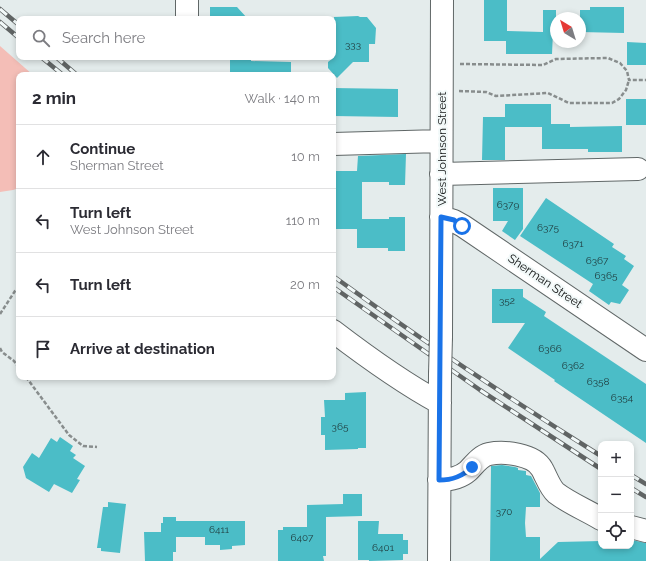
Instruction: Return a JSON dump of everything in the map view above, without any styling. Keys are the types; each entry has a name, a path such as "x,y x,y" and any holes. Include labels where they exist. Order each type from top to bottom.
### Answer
{"street":[{"path":"187,0 187,16"},
{"name":"West Johnson Street","path":"439,561 442,0"},
{"path":"336,144 442,141"},
{"path":"441,174 638,169"},
{"name":"Sherman Street","path":"441,217 454,220 646,350"},
{"path":"336,333 399,377 440,403"},
{"path":"439,480 454,479 461,476 482,457 488,455 511,454 528,457 541,467 554,492 598,517"},
{"path":"634,528 646,531"}],"path":[{"path":"454,64 543,65 556,59 608,58 620,63 627,71 629,80 626,90 619,99 612,103 569,103 548,93 496,96 486,92 455,91"},
{"path":"629,80 646,80"},
{"path":"0,314 16,290"},
{"path":"0,348 2,352 16,364"},
{"path":"28,380 69,435 83,446 97,446"}],"shaded area":[{"path":"0,46 30,72 16,72 16,189 0,192"}],"building":[{"path":"484,0 507,0 507,31 543,32 543,10 556,10 556,12 550,12 550,48 552,48 552,54 506,54 506,41 484,41"},
{"path":"210,7 237,7 245,16 210,16"},
{"path":"590,7 624,7 624,33 586,32 586,12 580,12 580,10 590,10"},
{"path":"336,17 367,17 376,28 375,44 369,44 369,62 353,62 337,78 336,72 332,72 328,68 328,62 330,60 336,60"},
{"path":"627,42 646,43 646,65 627,65"},
{"path":"230,60 291,62 291,72 230,72"},
{"path":"336,88 398,89 398,117 336,116"},
{"path":"626,99 646,99 646,125 626,125"},
{"path":"505,104 551,104 551,124 570,124 570,127 622,126 622,152 588,152 588,149 542,149 542,127 505,127 505,160 482,160 483,117 505,117"},
{"path":"406,154 405,185 389,185 389,182 362,182 362,219 389,219 389,217 405,217 405,251 388,251 388,248 357,248 357,229 336,229 336,171 357,171 358,156"},
{"path":"493,188 523,188 523,229 515,240 502,231 508,221 493,221"},
{"path":"546,198 614,244 612,247 626,256 624,259 634,266 622,285 629,290 620,304 611,302 609,305 589,291 593,284 520,236"},
{"path":"492,289 523,289 523,297 546,312 544,316 646,384 646,443 508,348 525,323 492,323"},
{"path":"366,392 366,448 325,450 325,435 321,435 321,417 325,417 324,400 345,400 345,393"},
{"path":"60,437 73,446 70,451 76,455 73,458 85,466 77,479 80,480 72,493 54,484 49,492 26,478 23,467 32,453 39,458 51,438 57,442"},
{"path":"502,465 515,467 518,468 518,470 526,471 526,475 531,476 540,493 540,507 526,507 525,523 526,537 540,537 540,559 558,542 598,541 598,549 634,549 634,540 646,543 646,561 490,561 491,466"},
{"path":"343,494 362,494 362,516 326,517 326,556 323,556 324,561 278,561 278,530 283,530 283,527 307,527 307,505 343,504"},
{"path":"108,502 126,504 120,553 101,551 101,548 97,548 103,507 108,507"},
{"path":"163,517 176,517 176,521 245,521 245,545 232,546 232,549 220,550 220,545 205,545 205,537 176,537 176,552 173,552 173,561 145,561 144,532 161,532"},
{"path":"358,521 379,521 378,534 403,534 403,540 408,540 408,554 403,554 403,560 358,560"}],"railway":[{"path":"0,9 16,22"},
{"path":"0,22 16,35"},
{"path":"45,60 59,72"},
{"path":"60,60 74,72"},
{"path":"336,278 399,323 533,413 598,454"},
{"path":"336,289 480,390 598,467"},
{"path":"634,477 646,484"},
{"path":"634,490 646,497"}],"route":[{"path":"462,226 454,220 441,217 439,480 454,479 461,476 472,467"}]}
